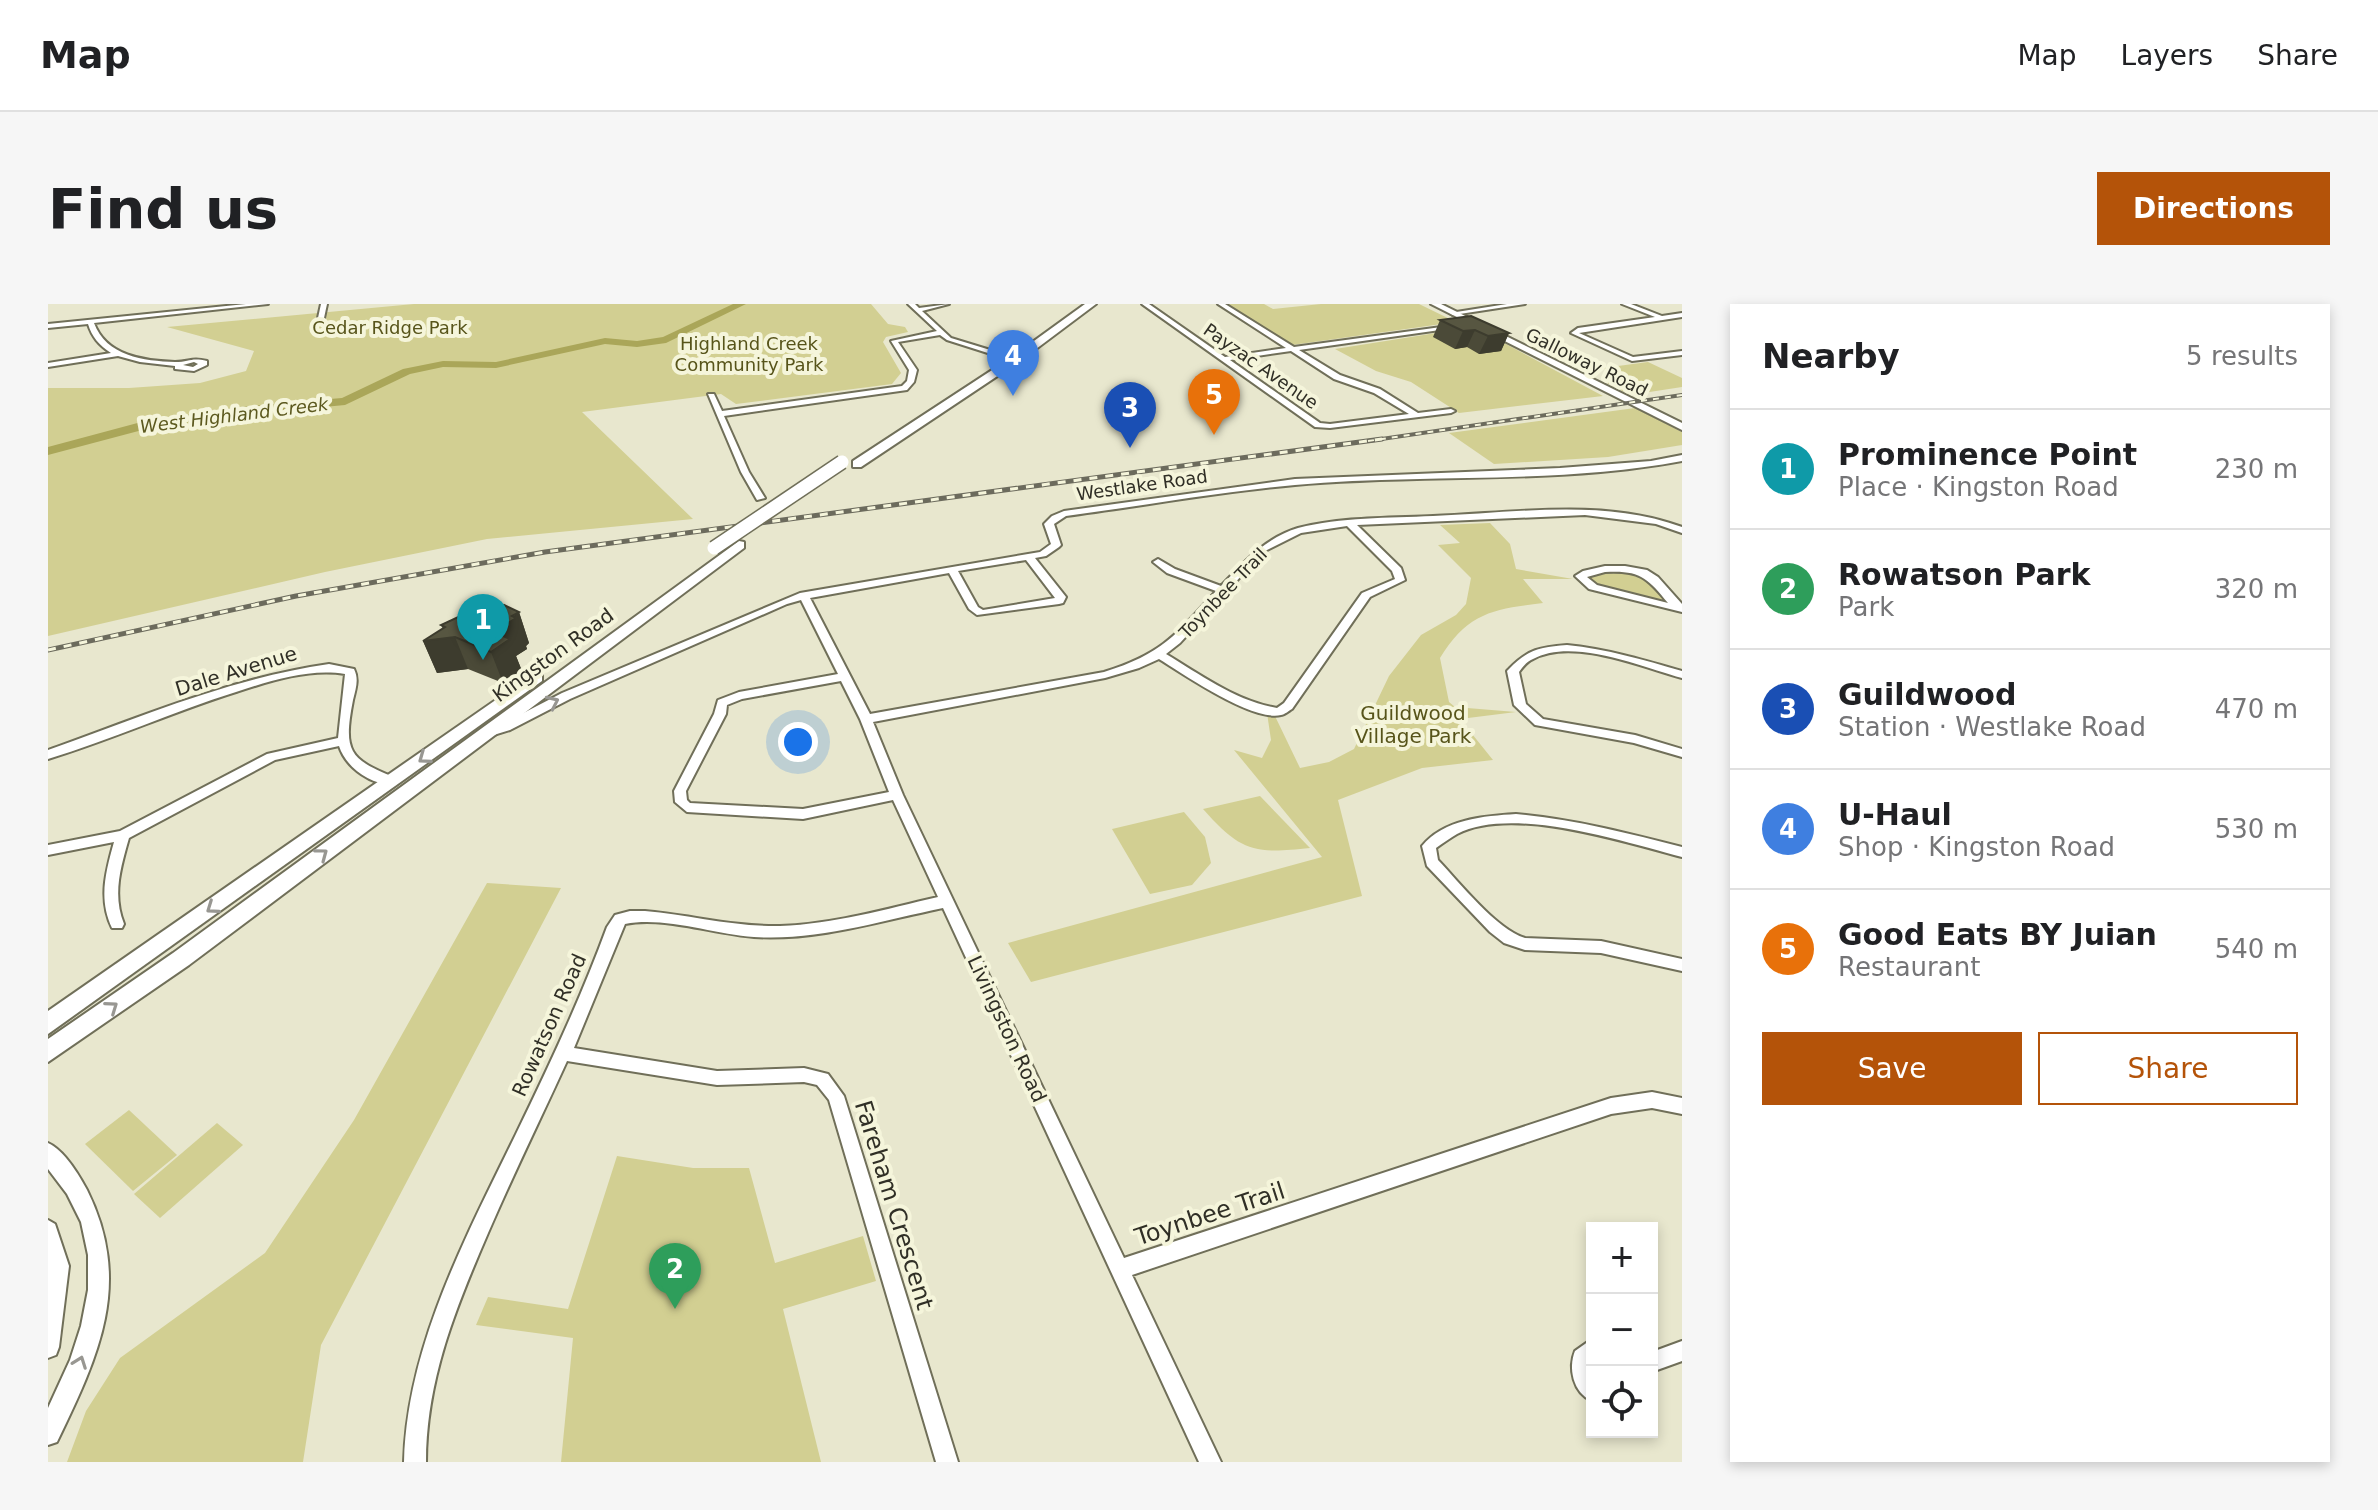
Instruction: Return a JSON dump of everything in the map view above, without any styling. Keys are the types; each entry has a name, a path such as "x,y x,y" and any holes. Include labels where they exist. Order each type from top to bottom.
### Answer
{"main road":[{"name":"Kingston Road","path":"48,1024 714,548 1003,356 1073,304"},
{"name":"Kingston Road","path":"48,1052 181,959 739,545 1016,359 1091,304"}],"street":[{"path":"48,326 265,304"},
{"path":"321,318 324,304"},
{"path":"914,307 946,304"},
{"name":"Payzac Avenue","path":"1145,304 1318,425 1451,411"},
{"path":"1221,304 1337,377 1377,391 1416,415"},
{"name":"Galloway Road","path":"1435,304 1682,427"},
{"path":"1453,313 1522,304"},
{"path":"1625,304 1663,318"},
{"path":"914,307 939,333 957,343 1016,359"},
{"path":"1682,315 1574,333 1632,359 1682,353"},
{"path":"90,321 97,336 118,354 135,360 180,364"},
{"path":"1223,359 1474,324"},
{"path":"721,414 904,388 915,373 894,341 939,333"},
{"path":"48,365 118,354"},
{"path":"711,396 760,498"},
{"name":"Westlake Road","path":"1029,557 1043,554 1056,545 1049,524 1064,514 1295,482 1560,471 1651,464 1682,458"},
{"name":"Toynbee Trail","path":"866,719 1105,675 1135,666 1176,641 1260,550 1299,531 1349,523 1585,512 1647,519 1682,530"},
{"path":"1159,654 1239,700 1266,711 1279,712 1288,706 1366,595 1400,580 1397,570 1349,523"},
{"path":"483,734 506,727 566,696 804,595 952,570 1029,557 1061,597 1059,601 981,613 974,609 952,570"},
{"path":"1158,562 1171,571 1222,590"},
{"path":"1595,571 1638,571 1651,577 1682,609 1593,587 1580,576 1595,571"},
{"name":"Livingston Road","path":"804,595 866,719 897,795 1210,1462"},
{"path":"1682,675 1585,649 1535,652 1520,658 1513,671 1520,705 1539,722 1635,739 1682,753"},
{"name":"Dale Avenue","path":"48,755 256,682 324,666 342,666 350,671 352,678 343,741"},
{"path":"843,677 739,696 722,703 720,714 680,791 681,802 687,807 803,814 897,795"},
{"path":"48,850 123,835 271,757 343,741 347,756 362,768 392,781"},
{"path":"1682,852 1535,818 1474,822 1441,835 1429,846 1432,862 1495,928 1514,941 1601,947 1682,965"},
{"path":"117,924 112,915 111,895 123,835"},
{"name":"Rowatson Road","path":"415,1462 416,1419 432,1346 495,1196 563,1053 614,927 626,916 648,915 739,930 793,932 833,928 947,901"},
{"name":"Fareham Crescent","path":"563,1053 717,1078 804,1075 822,1079 830,1087 836,1096 947,1462"},
{"name":"Toynbee Trail","path":"1121,1269 1611,1106 1652,1100 1682,1106"},
{"path":"48,1153 67,1173 87,1205 98,1240 99,1271 90,1336 71,1386 48,1433"},
{"path":"48,1231 58,1266 48,1347"},
{"path":"1658,1362 1682,1351"},
{"path":"1586,1353 1580,1363 1586,1381"}],"green space":[{"path":"414,304 871,304 888,324 905,327 908,332 886,337 883,342 901,373 892,384 736,404 721,394 582,412 693,519 487,539 325,572 48,636 48,388 129,388 200,383 246,371 254,351 167,327"},
{"path":"1227,304 1264,304 1273,309 1321,304 1419,304 1456,322 1292,345"},
{"path":"1474,327 1603,396 1459,413 1411,382 1376,371 1335,349"},
{"path":"1648,362 1682,378 1682,387 1630,395 1607,383 1626,380 1603,368"},
{"path":"1635,408 1682,432 1682,445 1608,457 1494,464 1449,433"},
{"name":"Guildwood Village Park","path":"1490,523 1510,544 1516,569 1573,579 1523,579 1543,603 1496,611 1472,622 1450,643 1440,658 1449,702 1455,707 1516,712 1460,719 1493,760 1422,768 1338,800 1362,896 1031,982 1008,943 1322,857 1234,750 1262,758 1271,740 1267,713 1274,714 1300,768 1329,762 1354,749 1389,676 1421,635 1456,615 1466,604 1471,578 1438,545 1460,543 1440,525"},
{"path":"1633,572 1648,578 1669,602 1597,587 1585,577 1587,574"},
{"path":"1260,796 1310,848 1262,850 1250,847 1228,834 1203,809"},
{"path":"1184,812 1205,837 1211,863 1192,885 1150,894 1112,829"},
{"path":"487,883 561,888 321,1345 303,1462 67,1462 86,1411 120,1358 265,1253 354,1120"},
{"path":"129,1110 177,1155 133,1191 85,1144"},
{"path":"217,1123 243,1145 160,1218 134,1194"},
{"path":"617,1156 693,1168 749,1168 775,1263 863,1236 876,1281 783,1309 821,1462 561,1462 573,1338 476,1325 488,1297 568,1309"}],"building":[{"path":"1471,316 1509,333 1488,336 1475,330 1463,331 1440,320"},
{"path":"504,605 519,612 512,616 516,618 494,632 510,639 491,652 455,637 423,641 445,627 441,625 471,611 484,617"}],"waterway":[{"name":"West Highland Creek","path":"48,451 145,425 238,411 345,401 407,371 443,364 496,365 605,341 637,344 666,340 741,304"}],"railway":[{"path":"1378,440 1682,395"},
{"path":"1378,440 1382,439"},
{"path":"48,650 296,596 545,552 1378,440"},
{"path":"1368,441 1378,440"}],"place":[{"name":"U-Haul","path":"1013,396"},
{"name":"Good Eats BY Juian","path":"1214,435"},
{"name":"Guildwood","path":"1130,448"},
{"name":"Prominence Point","path":"483,660"},
{"name":"Rowatson Park","path":"675,1309"}],"park label":[{"name":"Cedar Ridge Park","path":"390,327"},
{"name":"Highland Creek Community Park","path":"749,353"}]}
